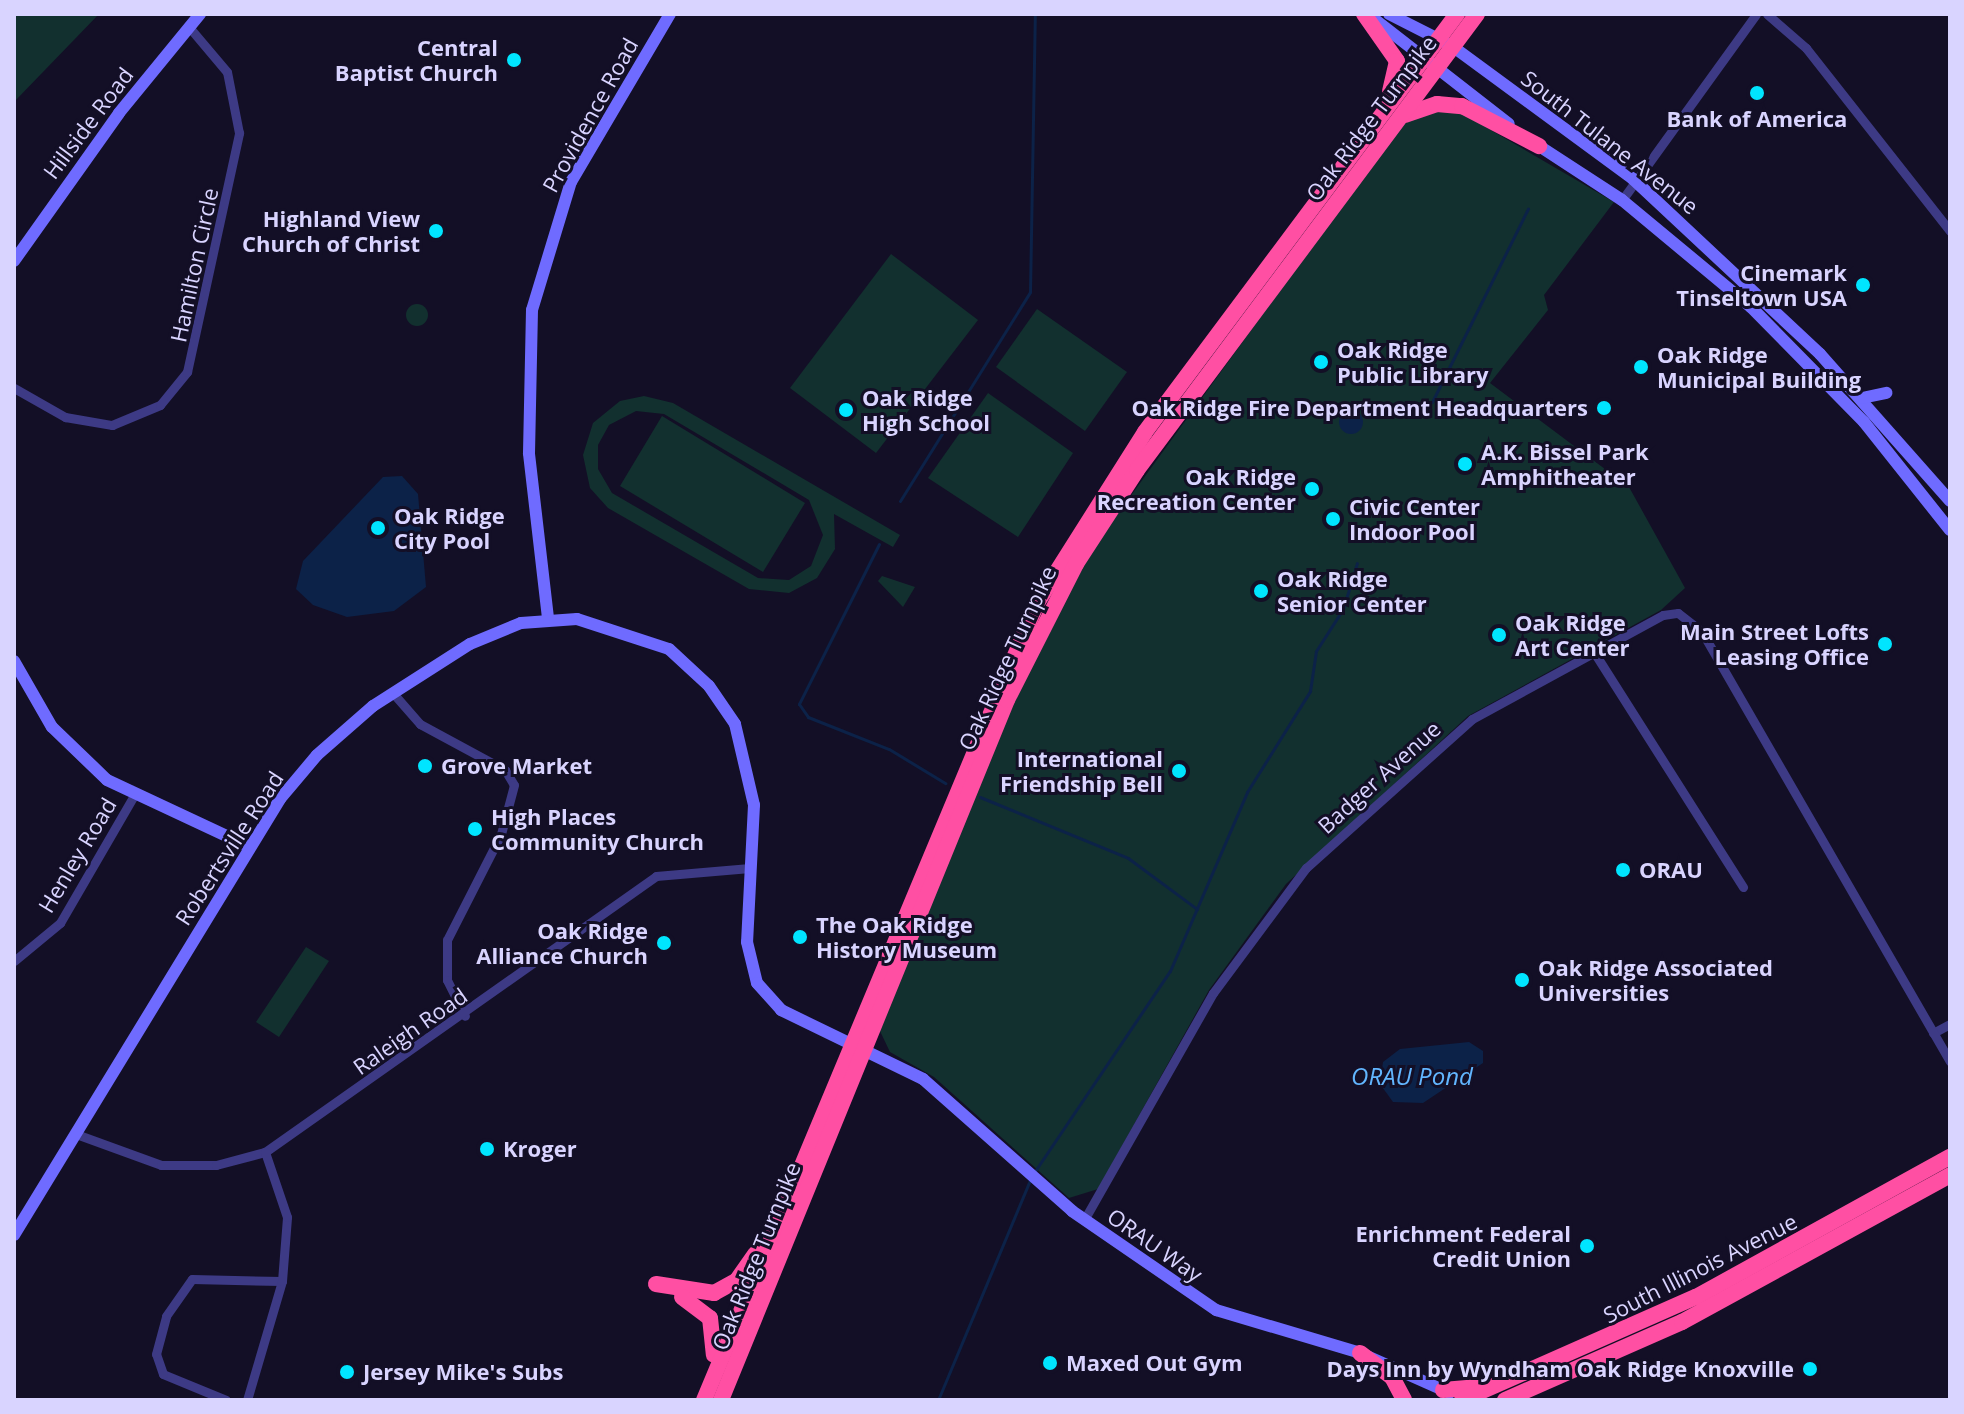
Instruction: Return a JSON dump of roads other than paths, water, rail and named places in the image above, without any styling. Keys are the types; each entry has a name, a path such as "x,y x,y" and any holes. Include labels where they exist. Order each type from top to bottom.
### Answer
{"highway":[{"path":"1301,224 1316,190 1399,73 1389,43 1366,14"},
{"name":"Oak Ridge Turnpike","path":"721,1400 857,1047 1043,591 1103,491 1301,224 1429,65 1445,42 1457,14"},
{"name":"Oak Ridge Turnpike","path":"1445,42 1477,14"},
{"name":"Oak Ridge Turnpike","path":"704,1400 804,1157 857,1047 1007,700 1076,564 1398,120 1429,65"},
{"path":"1398,120 1413,109 1462,106 1539,146"},
{"path":"697,1400 717,1345 715,1328 700,1304 656,1284 706,1294 737,1280 804,1157"},
{"name":"South Illinois Avenue","path":"1463,1400 1632,1329 1950,1157"},
{"name":"South Illinois Avenue","path":"1505,1400 1566,1376 1749,1287 1950,1175"},
{"path":"1443,1390 1476,1387 1632,1329"},
{"path":"1360,1353 1392,1377 1404,1400"},
{"path":"1539,1400 1566,1376"}],"street":[{"name":"Hillside Road","path":"14,261 200,14"},
{"name":"Providence Road","path":"548,618 529,453 532,310 571,182 670,14"},
{"name":"South Tulane Avenue","path":"1366,14 1539,146 1622,200 1751,307 1864,422 1950,530"},
{"name":"South Tulane Avenue","path":"1389,14 1445,42 1633,179 1761,296 1862,398 1950,501"},
{"path":"1622,200 1633,179 1756,14"},
{"path":"1767,14 1806,48 1950,231"},
{"name":"Hamilton Circle","path":"14,388 65,417 112,425 160,405 187,372 239,133 227,72 189,27"},
{"path":"1751,307 1761,296"},
{"path":"1862,398 1886,393 1877,415"},
{"name":"Badger Avenue","path":"1084,1220 1213,993 1278,899 1428,752 1592,649 1663,615 1678,613 1702,632 1950,1062"},
{"name":"Robertsville Road","path":"14,1235 250,847 317,755 392,692 494,632 548,618 604,622 645,636 682,659 717,695 752,779 747,942 757,983 792,1019 857,1047"},
{"path":"1592,649 1743,887"},
{"path":"14,661 59,737 133,797 250,847"},
{"path":"392,692 420,724 505,770 514,785 501,834 447,940 447,980 465,1016"},
{"name":"Henley Road","path":"14,961 60,923 133,797"},
{"name":"Raleigh Road","path":"76,1134 161,1165 216,1165 265,1152 465,1016 656,876 750,868"},
{"path":"1933,1033 1950,1024"},
{"name":"ORAU Way","path":"857,1047 923,1079 1035,1181 1084,1220 1216,1310 1360,1353 1463,1400"},
{"path":"247,1400 282,1281 287,1217 265,1152"},
{"path":"226,1400 163,1374 156,1354 166,1316 192,1279 282,1281"}],"water":[{"path":"1351,410 1360,413 1363,422 1360,431 1351,434 1342,431 1339,422 1342,413"},
{"name":"Oak Ridge City Pool","path":"402,476 418,494 426,587 394,611 347,617 313,605 296,589 303,561 383,477"},
{"name":"ORAU Pond","path":"1469,1042 1483,1051 1483,1063 1423,1103 1393,1102 1380,1084 1383,1062 1400,1049"}],"waterway":[{"path":"900,501 1030,292 1035,14"},
{"path":"1432,402 1528,209"},
{"path":"879,544 799,704 808,717 889,749 945,783"},
{"path":"1035,1171 1170,971 1247,792 1310,691 1316,651 1343,609 1357,563"},
{"path":"980,797 1128,858 1197,909"},
{"path":"938,1400 1031,1178"}],"place":[{"name":"Central Baptist Church","path":"514,60"},
{"name":"Bank of America","path":"1757,93"},
{"name":"Highland View Church of Christ","path":"436,231"},
{"name":"Cinemark Tinseltown USA","path":"1863,285"},
{"name":"Oak Ridge Public Library","path":"1321,362"},
{"name":"Oak Ridge Municipal Building","path":"1641,367"},
{"name":"Oak Ridge Fire Department Headquarters","path":"1604,408"},
{"name":"Oak Ridge High School","path":"846,410"},
{"name":"A.K. Bissel Park Amphitheater","path":"1465,464"},
{"name":"Oak Ridge Recreation Center","path":"1312,489"},
{"name":"Civic Center Indoor Pool","path":"1333,519"},
{"name":"Oak Ridge City Pool","path":"378,528"},
{"name":"Oak Ridge Senior Center","path":"1261,591"},
{"name":"Oak Ridge Art Center","path":"1499,635"},
{"name":"Main Street Lofts Leasing Office","path":"1885,644"},
{"name":"Grove Market","path":"425,766"},
{"name":"International Friendship Bell","path":"1179,771"},
{"name":"High Places Community Church","path":"475,829"},
{"name":"ORAU","path":"1623,870"},
{"name":"The Oak Ridge History Museum","path":"800,937"},
{"name":"Oak Ridge Alliance Church","path":"664,943"},
{"name":"Oak Ridge Associated Universities","path":"1522,980"},
{"name":"Kroger","path":"487,1149"},
{"name":"Enrichment Federal Credit Union","path":"1587,1246"},
{"name":"Maxed Out Gym","path":"1050,1363"},
{"name":"Days Inn by Wyndham Oak Ridge Knoxville","path":"1810,1369"},
{"name":"Jersey Mike's Subs","path":"347,1372"}]}
